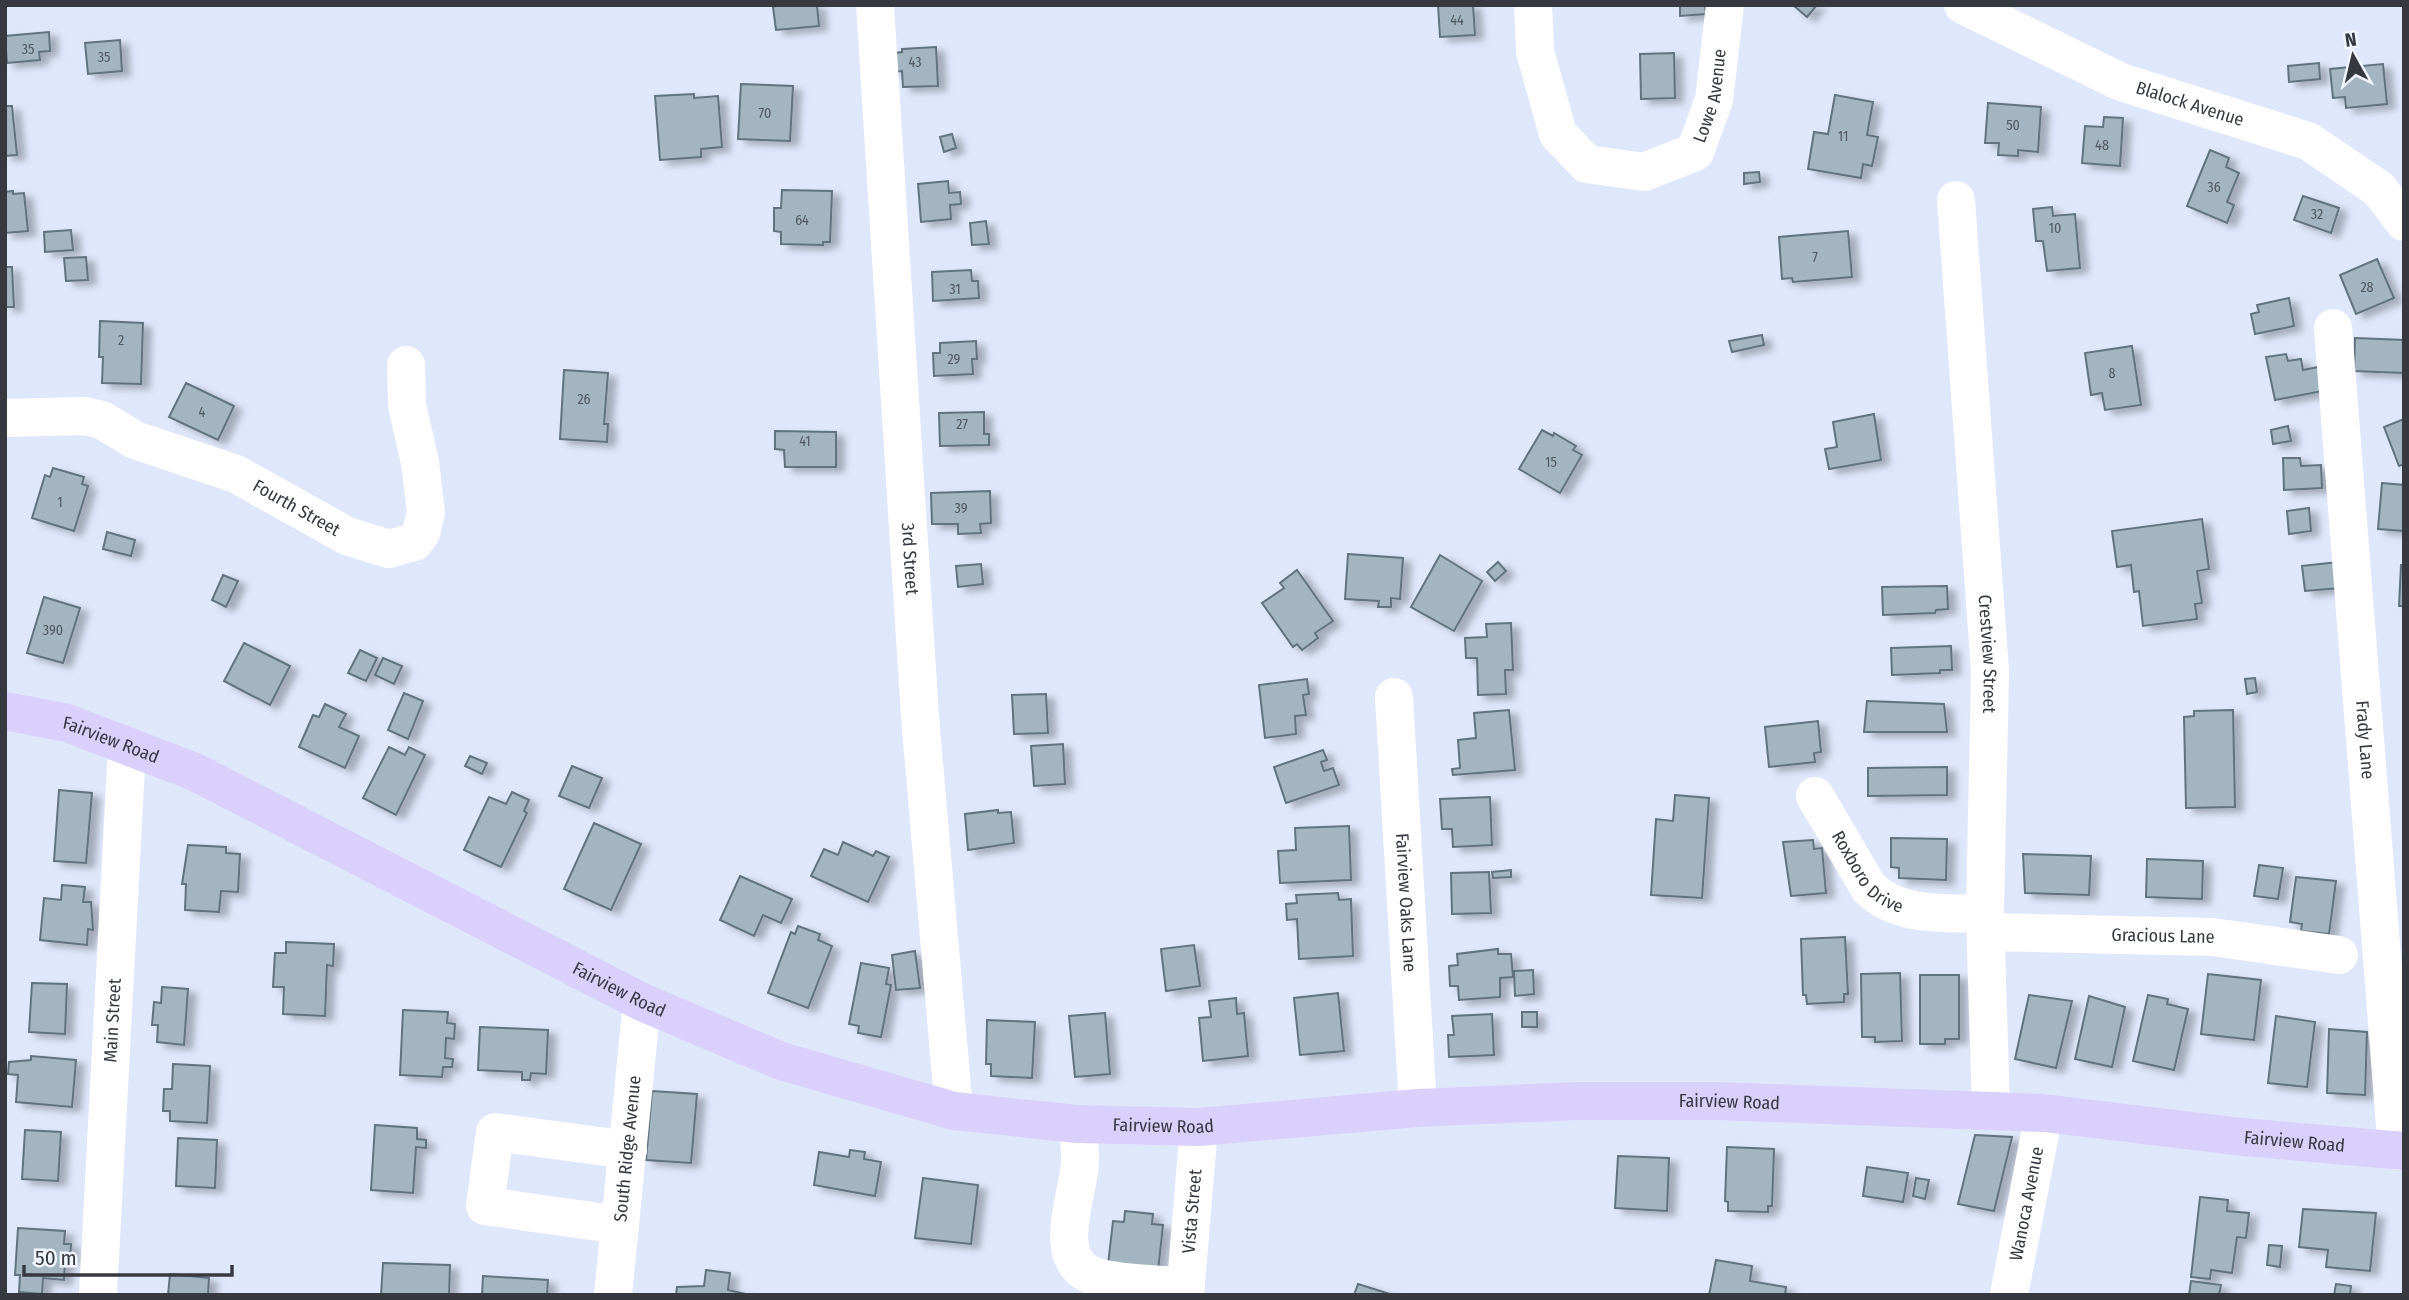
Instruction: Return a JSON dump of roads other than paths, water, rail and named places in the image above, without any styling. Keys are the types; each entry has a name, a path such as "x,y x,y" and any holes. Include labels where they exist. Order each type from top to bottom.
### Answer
{"main road":[{"name":"Fairview Road","path":"5,711 67,723 195,772 642,1002 781,1061 954,1111 1077,1124 1199,1127 1418,1108 1579,1101 1715,1101 2044,1113 2242,1137 2400,1151"}],"street":[{"name":"3rd Street","path":"875,5 920,717 954,1111"},
{"name":"Lowe Avenue","path":"1532,5 1535,51 1558,134 1587,164 1643,172 1695,152 1714,100 1725,5"},
{"name":"Blalock Avenue","path":"1963,5 2121,82 2308,141 2379,189 2404,222"},
{"name":"Crestview Street","path":"1956,200 1990,671 1985,923 1991,1110"},
{"name":"Frady Lane","path":"2333,328 2400,1151"},
{"name":"Fourth Street","path":"5,418 85,416 102,420 135,440 236,474 347,536 371,545 397,548 414,542 421,533 426,512 420,463 407,405 406,365"},
{"name":"Fairview Oaks Lane","path":"1394,697 1418,1108"},
{"name":"Main Street","path":"98,1295 127,747"},
{"name":"Roxboro Drive","path":"1815,796 1869,888 1880,899 1892,906 1912,911 1985,923"},
{"name":"Gracious Lane","path":"1985,923 2213,937 2339,955"},
{"name":"South Ridge Avenue","path":"613,1295 642,1002"},
{"name":"Wanoca Avenue","path":"2009,1295 2044,1113"},
{"path":"1077,1124 1081,1160 1068,1233 1073,1259 1088,1274 1186,1290"},
{"name":"Vista Street","path":"1186,1290 1199,1127"},
{"path":"620,1225 485,1206 495,1132 628,1150"}]}
